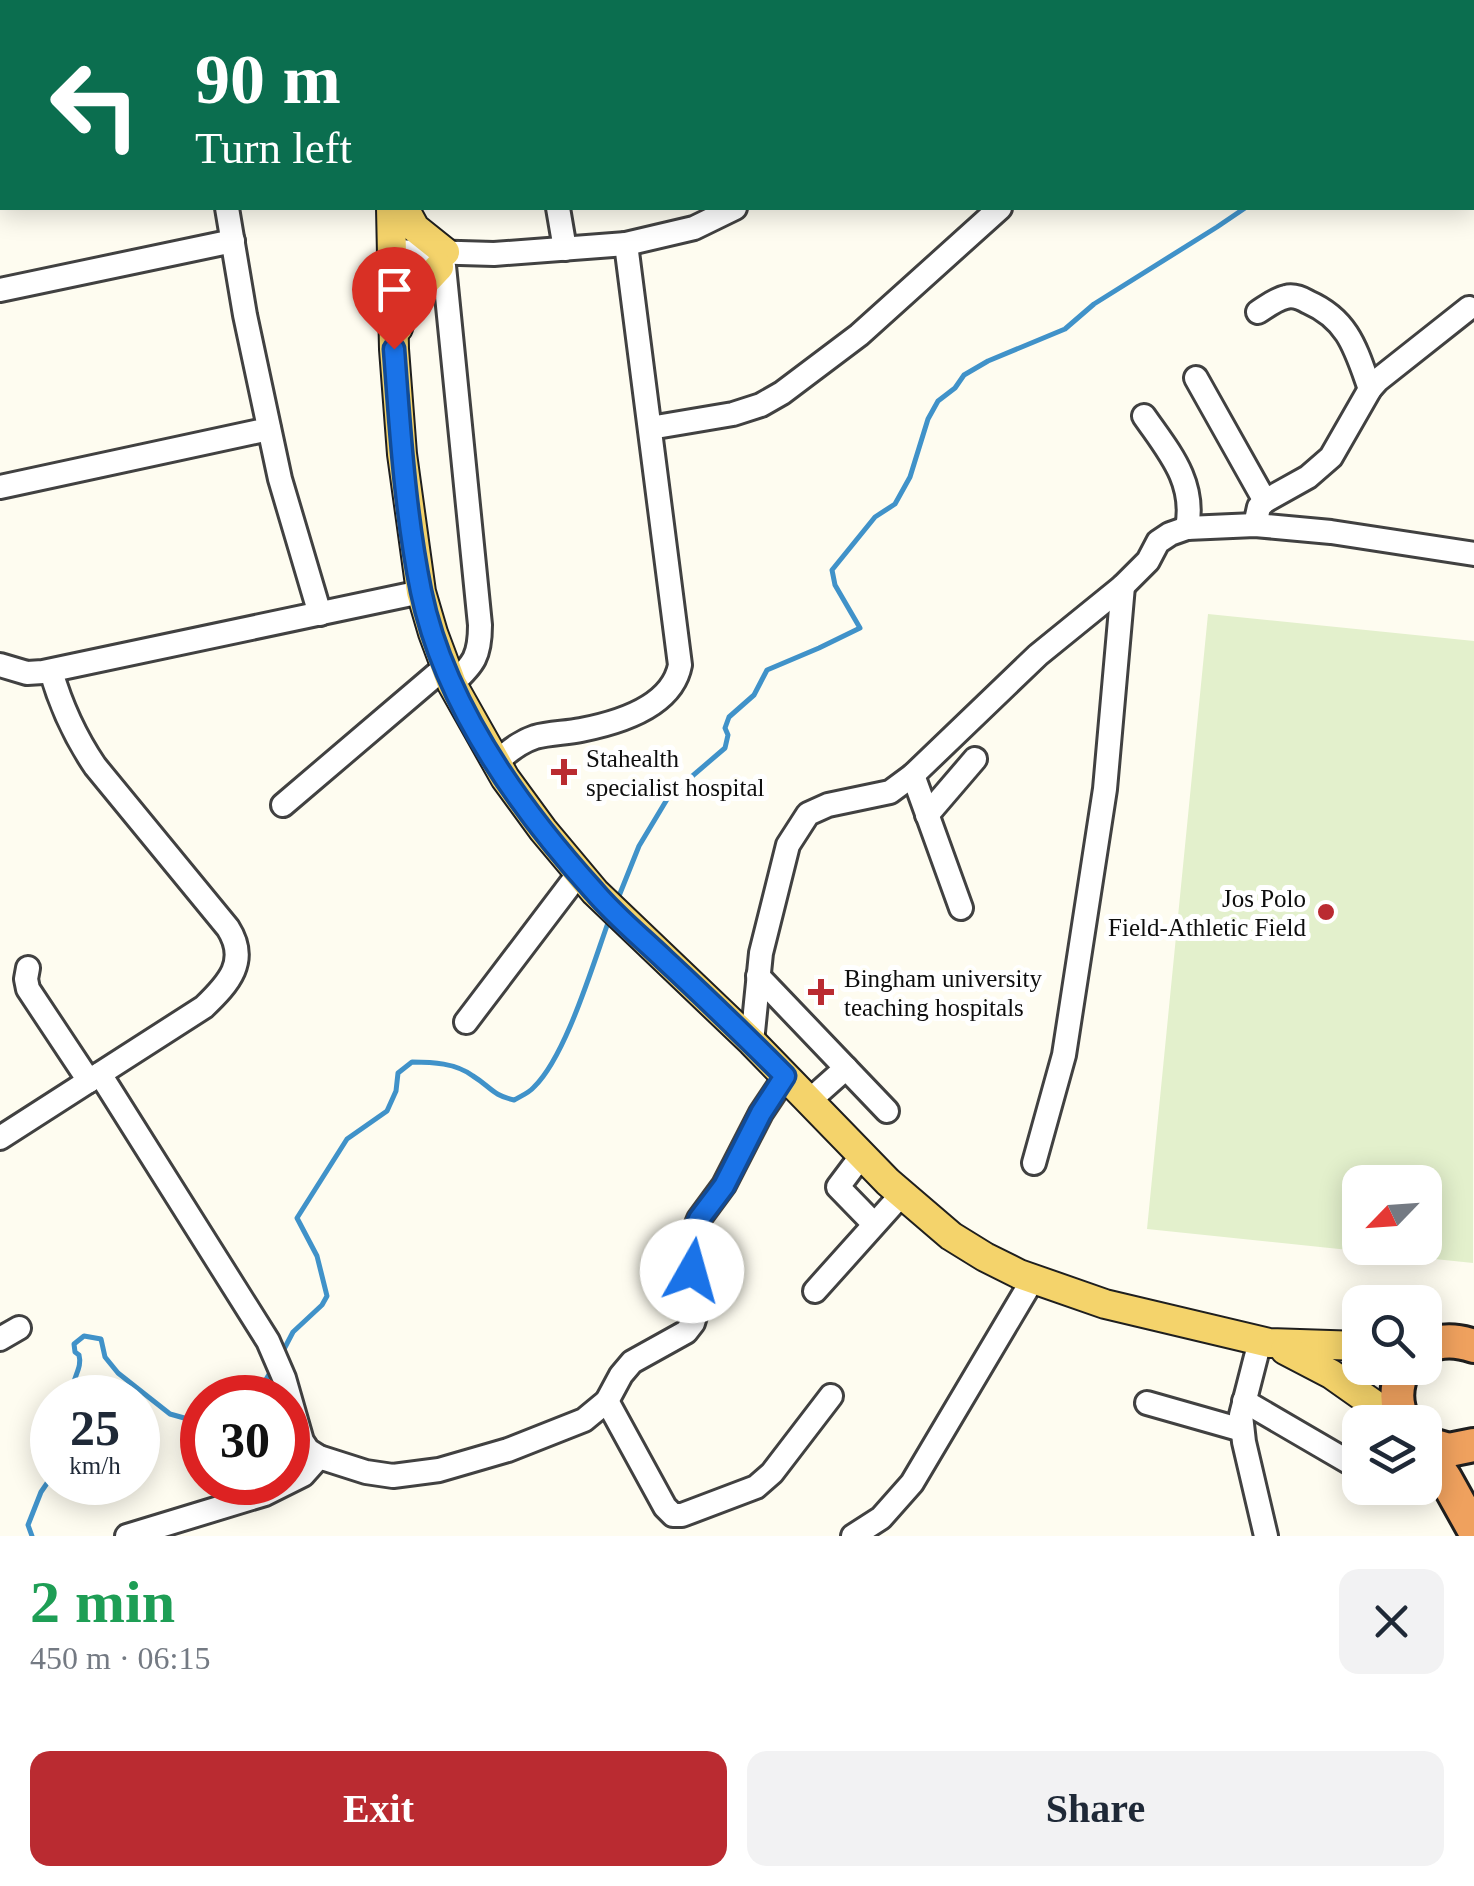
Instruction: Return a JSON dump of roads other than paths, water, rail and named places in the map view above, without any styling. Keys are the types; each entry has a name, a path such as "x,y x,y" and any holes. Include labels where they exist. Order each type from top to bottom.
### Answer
{"highway":[{"path":"1442,1338 1474,1321"},
{"path":"1442,1343 1457,1341 1474,1346"},
{"path":"1442,1449 1474,1444"},
{"path":"1442,1473 1474,1530"}],"main road":[{"path":"391,210 394,349 402,454 421,592 449,675 496,762 586,883 752,1042 902,1194 952,1236 1033,1279 1106,1304 1264,1342 1332,1374 1377,1405"},
{"path":"394,349 407,301 443,262 405,210"},
{"path":"1264,1342 1342,1345"}],"street":[{"path":"227,210 280,478 320,614"},
{"path":"558,210 566,249"},
{"path":"391,262 443,262 626,244 694,228 731,210"},
{"path":"650,428 733,414 782,393 859,336 998,210"},
{"path":"0,290 233,240"},
{"path":"496,762 536,737 600,726 645,708 661,697 678,676 680,666 626,244"},
{"path":"283,805 449,675 469,669 476,657 480,626 443,262"},
{"path":"1258,312 1287,296 1298,297 1327,312 1353,341 1370,388"},
{"path":"1255,525 1265,501 1308,478 1331,457 1370,388 1469,308"},
{"path":"1196,378 1265,501"},
{"path":"1144,416 1171,454 1186,484 1190,510 1187,528"},
{"path":"0,487 270,430"},
{"path":"752,1042 760,953 788,844 808,814 828,805 890,792 913,775 1038,656 1123,586 1148,561 1158,542 1187,528 1255,525 1331,532 1474,554"},
{"path":"1034,1163 1067,1036 1105,789 1123,586"},
{"path":"2,668 51,671 421,592"},
{"path":"0,1138 204,1007 234,968 238,950 228,928 95,766 68,723 51,671"},
{"path":"928,815 975,759"},
{"path":"913,775 961,908"},
{"path":"466,1022 586,883"},
{"path":"28,968 28,989 95,1077 268,1341 308,1450 366,1472 393,1476 438,1470 508,1450 569,1426 598,1411 608,1401 632,1362 686,1332 699,1303 692,1271 692,1236 785,1076"},
{"path":"758,976 887,1110"},
{"path":"809,1101 846,1068"},
{"path":"862,1155 838,1187 874,1224"},
{"path":"814,1290 902,1194"},
{"path":"853,1536 881,1518 912,1483 1033,1279"},
{"path":"1264,1342 1240,1415 1266,1536"},
{"path":"608,1401 665,1507 673,1515 682,1515 756,1487 772,1473 831,1396"},
{"path":"1244,1401 1342,1458"},
{"path":"1147,1403 1242,1430"},
{"path":"127,1536 264,1494 304,1476 320,1457"}],"waterway":[{"path":"617,901 639,846 669,796 725,748 729,717 754,695 767,670 860,628 835,585 832,570 875,517 895,504 910,477 928,419 938,401 964,375 1065,329 1094,304 1242,210"},
{"path":"282,1353 293,1332 327,1296 317,1256 297,1218 347,1139 387,1111 396,1091 398,1073 412,1062 459,1068 496,1093 514,1100 530,1091 546,1073 568,1032 609,920"},
{"path":"76,1375 80,1360 74,1344 84,1336 101,1339 105,1357 121,1375"},
{"path":"269,1375 271,1371"},
{"path":"160,1406 180,1417"},
{"path":"32,1536 28,1525 36,1505"}],"place":[{"name":"Stahealth specialist hospital","path":"564,772"},
{"name":"Jos Polo Field-Athletic Field","path":"1326,912"},
{"name":"Bingham university teaching hospitals","path":"821,992"}]}
